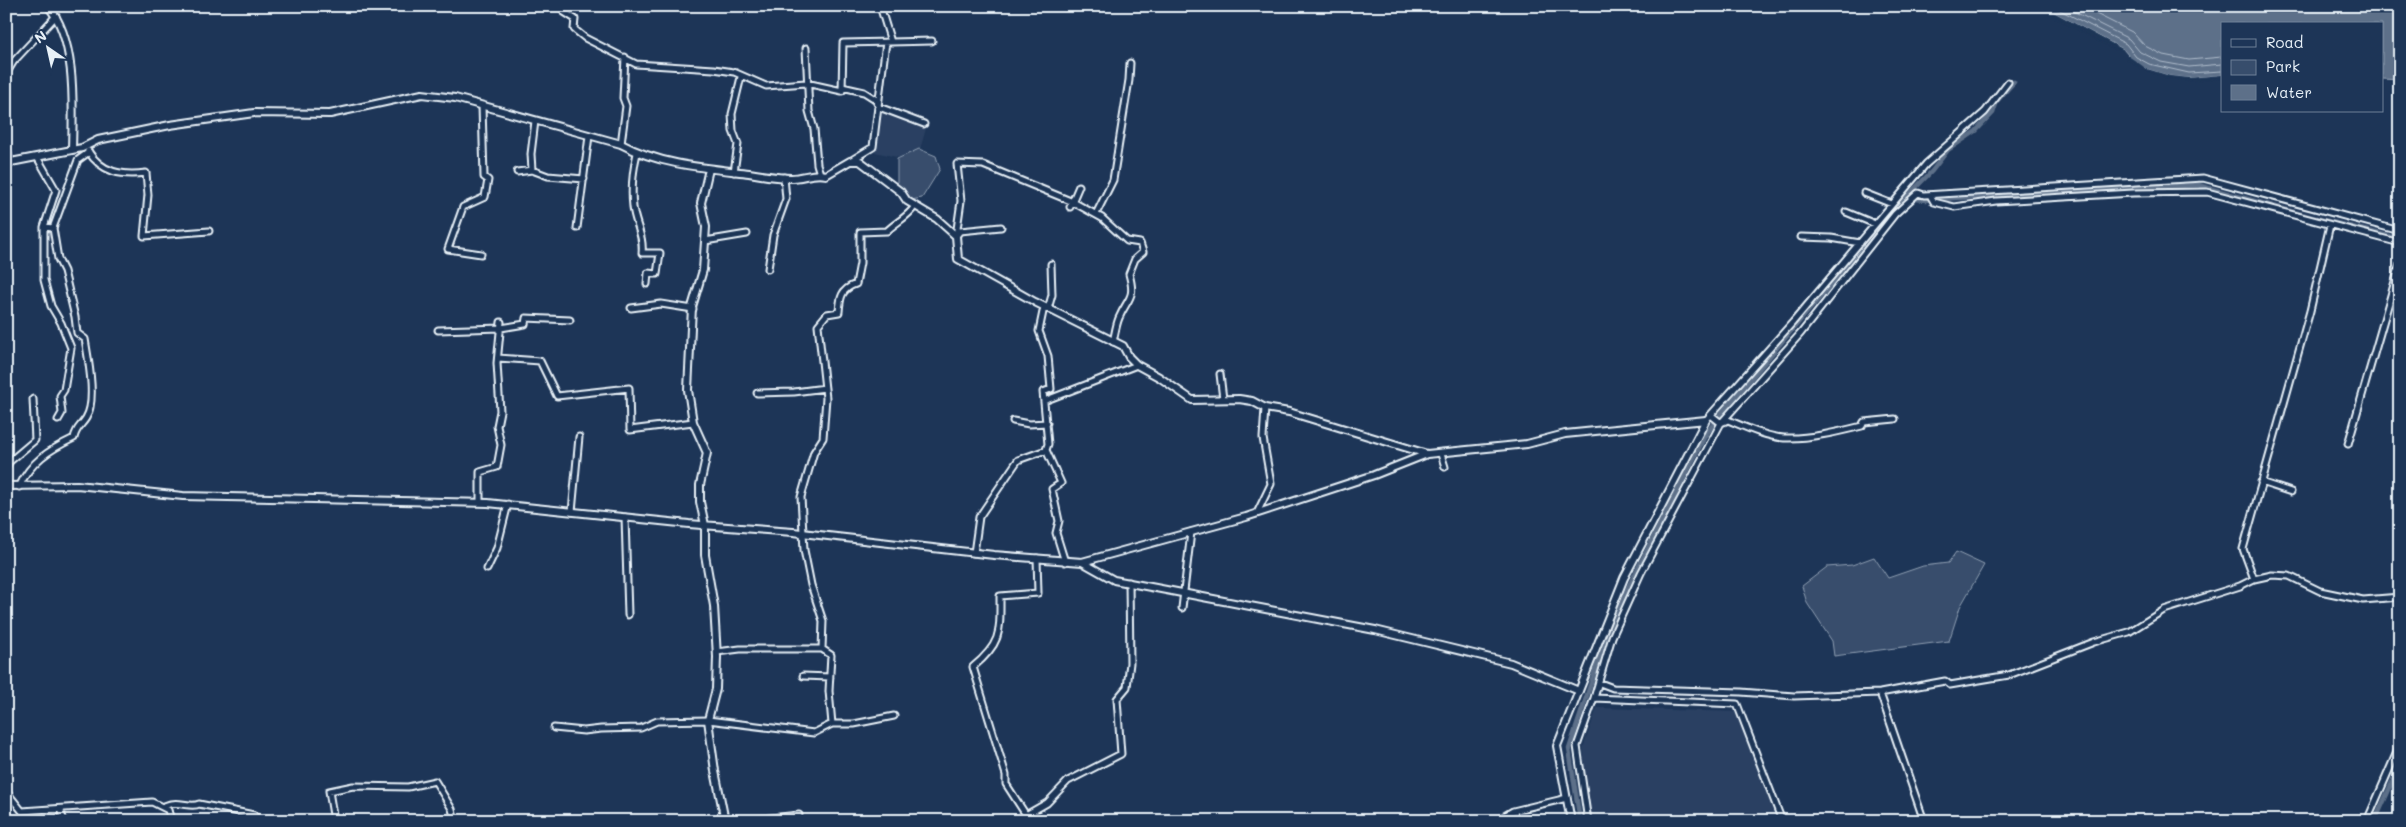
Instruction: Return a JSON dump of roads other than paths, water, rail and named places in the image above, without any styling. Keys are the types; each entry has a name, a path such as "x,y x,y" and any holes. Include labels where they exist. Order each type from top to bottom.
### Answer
{"street":[{"path":"48,6 62,28 73,90 72,149"},
{"path":"563,6 564,12 576,19 574,29 585,38 626,57 636,64 734,72 741,77 766,86 806,83 842,92 843,43 932,41"},
{"path":"19,487 26,472 37,460 74,438 76,428 87,417 92,384 85,339 77,333 76,317 64,271 58,259 53,228 78,160 86,149 98,140 170,125 254,113 330,114 422,94 455,98 621,144 637,152 665,161 709,169 784,177 820,174 826,176 873,147 879,107 878,99 888,42 880,6"},
{"path":"6,74 14,61 56,16"},
{"path":"806,48 806,83 809,111 814,129 817,164 820,174"},
{"path":"621,144 626,106 623,98 626,57"},
{"path":"1096,214 1113,180 1130,63"},
{"path":"734,172 738,144 733,131 732,114 741,77"},
{"path":"1571,821 1557,746 1624,578 1706,420 1793,322 1926,164 1985,112 2008,82"},
{"path":"842,87 864,92 875,99 879,107 924,124"},
{"path":"481,254 448,249 463,207 485,197 488,180 484,177 482,106"},
{"path":"532,170 530,154 535,121"},
{"path":"577,228 588,136"},
{"path":"6,143 8,162 72,149 86,149"},
{"path":"86,149 100,166 117,174 146,174 148,189 144,236 209,231"},
{"path":"637,152 634,168 634,209 644,241 642,253 660,253 657,274 648,273 647,284"},
{"path":"37,157 56,190 44,227 44,280 51,306 61,323 71,348 64,390 60,396 62,413 58,420"},
{"path":"850,161 860,161 901,192 907,201 937,219 956,236"},
{"path":"1113,342 1119,318 1131,298 1133,288 1128,274 1135,259 1143,252 1140,243 1127,241 1096,214 984,165 957,164 961,201 956,236 958,259 1046,308 1113,342 1123,346 1128,357 1138,365 1159,376 1192,400 1223,399 1252,401 1265,408 1290,412 1427,454 1527,444 1565,434 1706,420"},
{"path":"709,169 701,203 706,227 703,270 693,309 688,390 693,422 707,453 700,485 700,502 705,525 705,555 714,606 717,652 716,689 708,720 714,771 725,821"},
{"path":"517,172 532,170 548,176 584,179"},
{"path":"768,269 773,235 786,199 784,177"},
{"path":"1588,821 1577,746 1600,684 1612,638 1640,573 1721,423 1802,333 1895,214 1918,192 1930,195 2203,178 2400,231"},
{"path":"1071,204 1079,186"},
{"path":"1930,195 1934,202 1954,207 1996,201 2133,192 2206,192 2400,243"},
{"path":"1864,193 1892,204"},
{"path":"822,649 823,621 811,585 801,497 814,452 823,438 825,388 818,325 827,314 839,312 840,297 847,287 856,284 860,264 860,232 887,231 898,220 910,214 915,206"},
{"path":"1846,212 1875,224"},
{"path":"2254,579 2243,549 2310,311 2330,224"},
{"path":"44,227 53,228"},
{"path":"956,236 960,231 1001,227"},
{"path":"705,241 747,234"},
{"path":"1801,237 1831,238 1860,243"},
{"path":"1051,264 1052,295 1039,331 1048,356 1051,389 1043,392 1047,423 1048,444 1046,450 1061,483 1052,489 1059,521 1056,533 1065,562"},
{"path":"2348,444 2400,264"},
{"path":"631,308 661,304 693,309"},
{"path":"438,330 525,324 526,318 570,320"},
{"path":"480,502 480,472 497,467 501,445 497,426 500,411 498,358 501,325"},
{"path":"498,358 540,361 557,396 629,388 630,430 693,422"},
{"path":"1044,401 1138,365"},
{"path":"1220,374 1223,399"},
{"path":"757,393 794,392 825,388"},
{"path":"6,468 9,462 35,440 33,399"},
{"path":"1256,513 1271,484 1262,438 1265,408"},
{"path":"1711,415 1721,423"},
{"path":"1721,423 1728,420 1754,431 1784,438 1848,430 1862,426 1864,422 1895,419"},
{"path":"1013,421 1029,424 1047,423"},
{"path":"572,512 579,437"},
{"path":"974,553 979,517 1018,460 1046,450"},
{"path":"7,488 19,487 24,484 77,484 183,496 480,502 804,533 974,553 1082,562 1256,513 1374,475 1427,454"},
{"path":"1441,454 1445,466"},
{"path":"2261,482 2291,492"},
{"path":"488,569 497,548 508,504"},
{"path":"626,517 628,615"},
{"path":"1182,608 1191,532"},
{"path":"1032,821 1006,784 1006,775 973,667 989,654 1000,634 1000,596 1038,593 1037,558"},
{"path":"1082,562 1114,580 1375,630 1502,660 1579,691"},
{"path":"1600,684 1613,688 1741,692 1794,696 1880,693 1945,681 1950,686 2009,675 2094,642 2129,632 2164,610 2240,586 2254,579 2272,575 2289,576 2320,591 2363,600 2400,597"},
{"path":"1026,815 1047,803 1068,781 1121,754 1117,699 1127,687 1130,663 1129,582"},
{"path":"717,652 740,648 822,649 831,655 832,724"},
{"path":"803,676 830,676"},
{"path":"1880,693 1924,821"},
{"path":"1594,698 1737,704 1782,821"},
{"path":"554,728 584,731 641,728 657,720 708,720 814,733 832,724 854,724 894,716"},
{"path":"2367,821 2400,745"},
{"path":"334,821 329,791 353,786 408,787 435,781 452,809 455,821"},
{"path":"6,791 22,811 152,802 164,806 168,810 171,821"},
{"path":"1496,821 1512,811 1567,798"},
{"path":"164,806 172,802 194,806 199,804 254,815 259,821"},
{"path":"60,809 64,821"},
{"path":"743,821 798,814"}],"water":[{"path":"2042,6 2400,6 2400,80 2384,79 2384,22 2221,22 2221,75 2189,78 2170,76 2147,69 2134,62 2123,49"}],"waterway":[{"path":"1580,821 1569,749 1607,635 1627,590 1705,436 1719,416 1894,210 1932,171 1948,150 1976,131 1993,113 1997,101 2014,82"},
{"path":"1938,199 2198,185 2400,239"},
{"path":"1915,199 1927,200"},
{"path":"2375,821 2400,765"}]}
